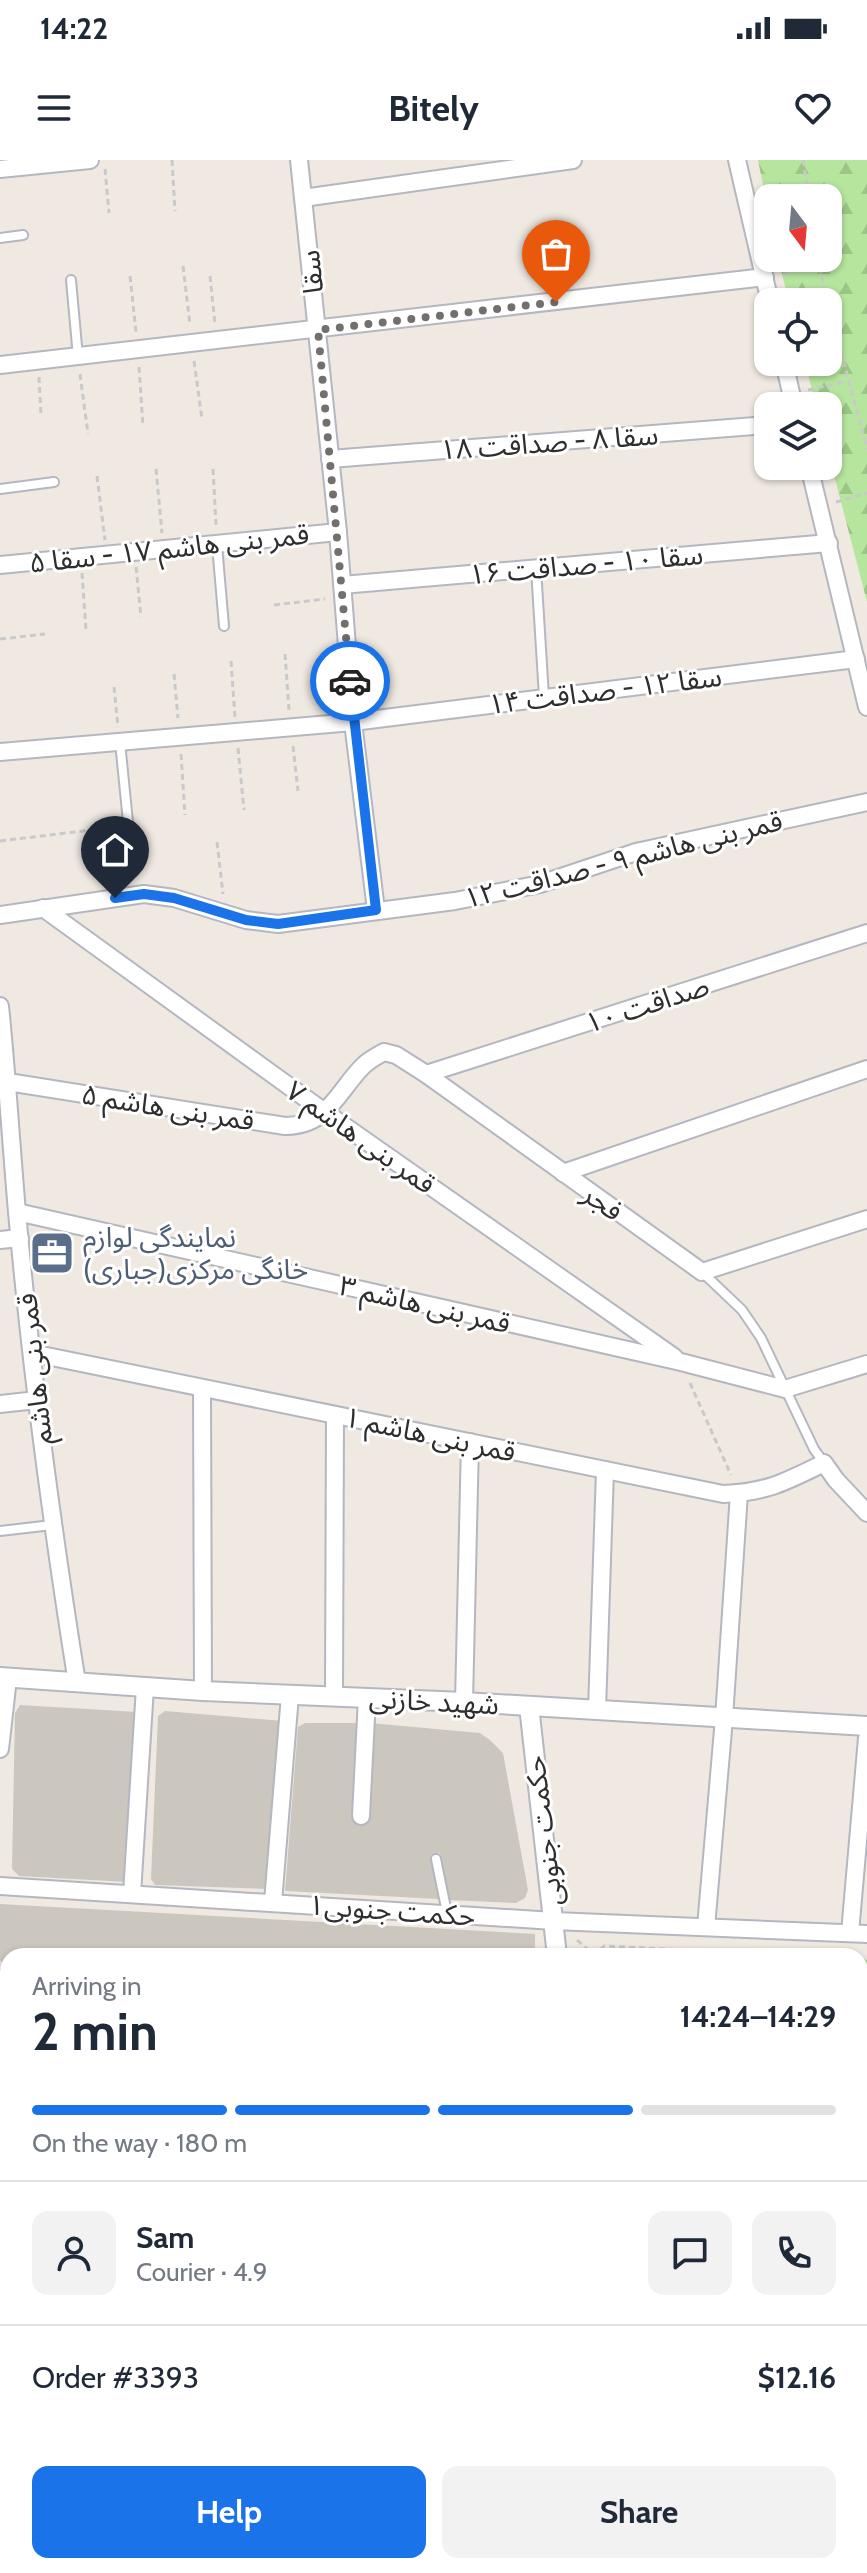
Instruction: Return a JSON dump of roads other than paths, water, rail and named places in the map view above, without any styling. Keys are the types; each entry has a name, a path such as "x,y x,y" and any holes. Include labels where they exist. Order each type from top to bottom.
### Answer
{"street":[{"path":"0,169 90,160"},
{"name":"سقا","path":"299,160 338,532 353,722 376,910"},
{"path":"303,198 573,160"},
{"path":"737,160 767,288"},
{"path":"0,365 765,277"},
{"name":"سقا ۸ - صداقت ۱۸","path":"330,459 754,426"},
{"path":"812,480 867,707"},
{"name":"قمر بنی هاشم ۱۷ - سقا ۵","path":"0,565 338,532"},
{"name":"سقا ۱۰ - صداقت ۱۶","path":"343,591 536,568 829,543"},
{"name":"سقا ۱۲ - صداقت ۱۴","path":"0,752 353,722 856,659"},
{"name":"قمر بنی هاشم ۹ - صداقت ۱۲","path":"0,915 144,894 174,898 246,920 278,924 455,901 540,884 636,852 867,802"},
{"name":"قمر بنی هاشم ۷","path":"43,908 326,1113 681,1362"},
{"name":"صداقت ۱۰","path":"426,1074 867,933"},
{"name":"قمر بنی هاشم","path":"0,1006 4,1082 37,1400 52,1525 77,1683"},
{"name":"فجر","path":"326,1113 364,1064 384,1052 396,1055 702,1272"},
{"path":"563,1173 867,1069"},
{"name":"قمر بنی هاشم ۵","path":"4,1082 285,1126 299,1126 326,1113"},
{"name":"قمر بنی هاشم ۳","path":"17,1212 681,1362 785,1389"},
{"path":"702,1272 867,1219"},
{"path":"0,1240 20,1238"},
{"name":"قمر بنی هاشم ۱","path":"32,1353 723,1494 772,1488 824,1463"},
{"path":"785,1389 867,1364"},
{"path":"202,1388 203,1691"},
{"path":"0,1404 37,1400"},
{"path":"334,1696 335,1415"},
{"path":"464,1702 470,1442"},
{"path":"824,1463 865,1509"},
{"path":"597,1710 605,1470"},
{"path":"706,1927 739,1493"},
{"path":"0,1749 4,1678"},
{"name":"شهید خازنی","path":"4,1678 867,1726"},
{"path":"132,1894 145,1687"},
{"path":"273,1902 290,1695"},
{"path":"361,1816 367,1698"},
{"name":"حکمت جنوبی","path":"529,1706 556,1948"},
{"path":"858,1934 867,1738"},
{"name":"حکمت جنوبی۱","path":"0,1886 554,1921 858,1934"}],"lane":[{"path":"0,238 23,235"},
{"path":"71,280 78,357"},
{"path":"0,489 54,482"},
{"path":"217,544 224,626"},
{"path":"536,568 544,697"},
{"path":"120,742 128,822"},
{"name":"فجر","path":"702,1272 742,1310 761,1338 814,1449 824,1463"},
{"path":"1,1530 52,1525"},
{"path":"436,1859 447,1914"}],"place":[{"name":"نمایندگی لوازم خانگی مرکزی(جباری)","path":"52,1253"}]}
